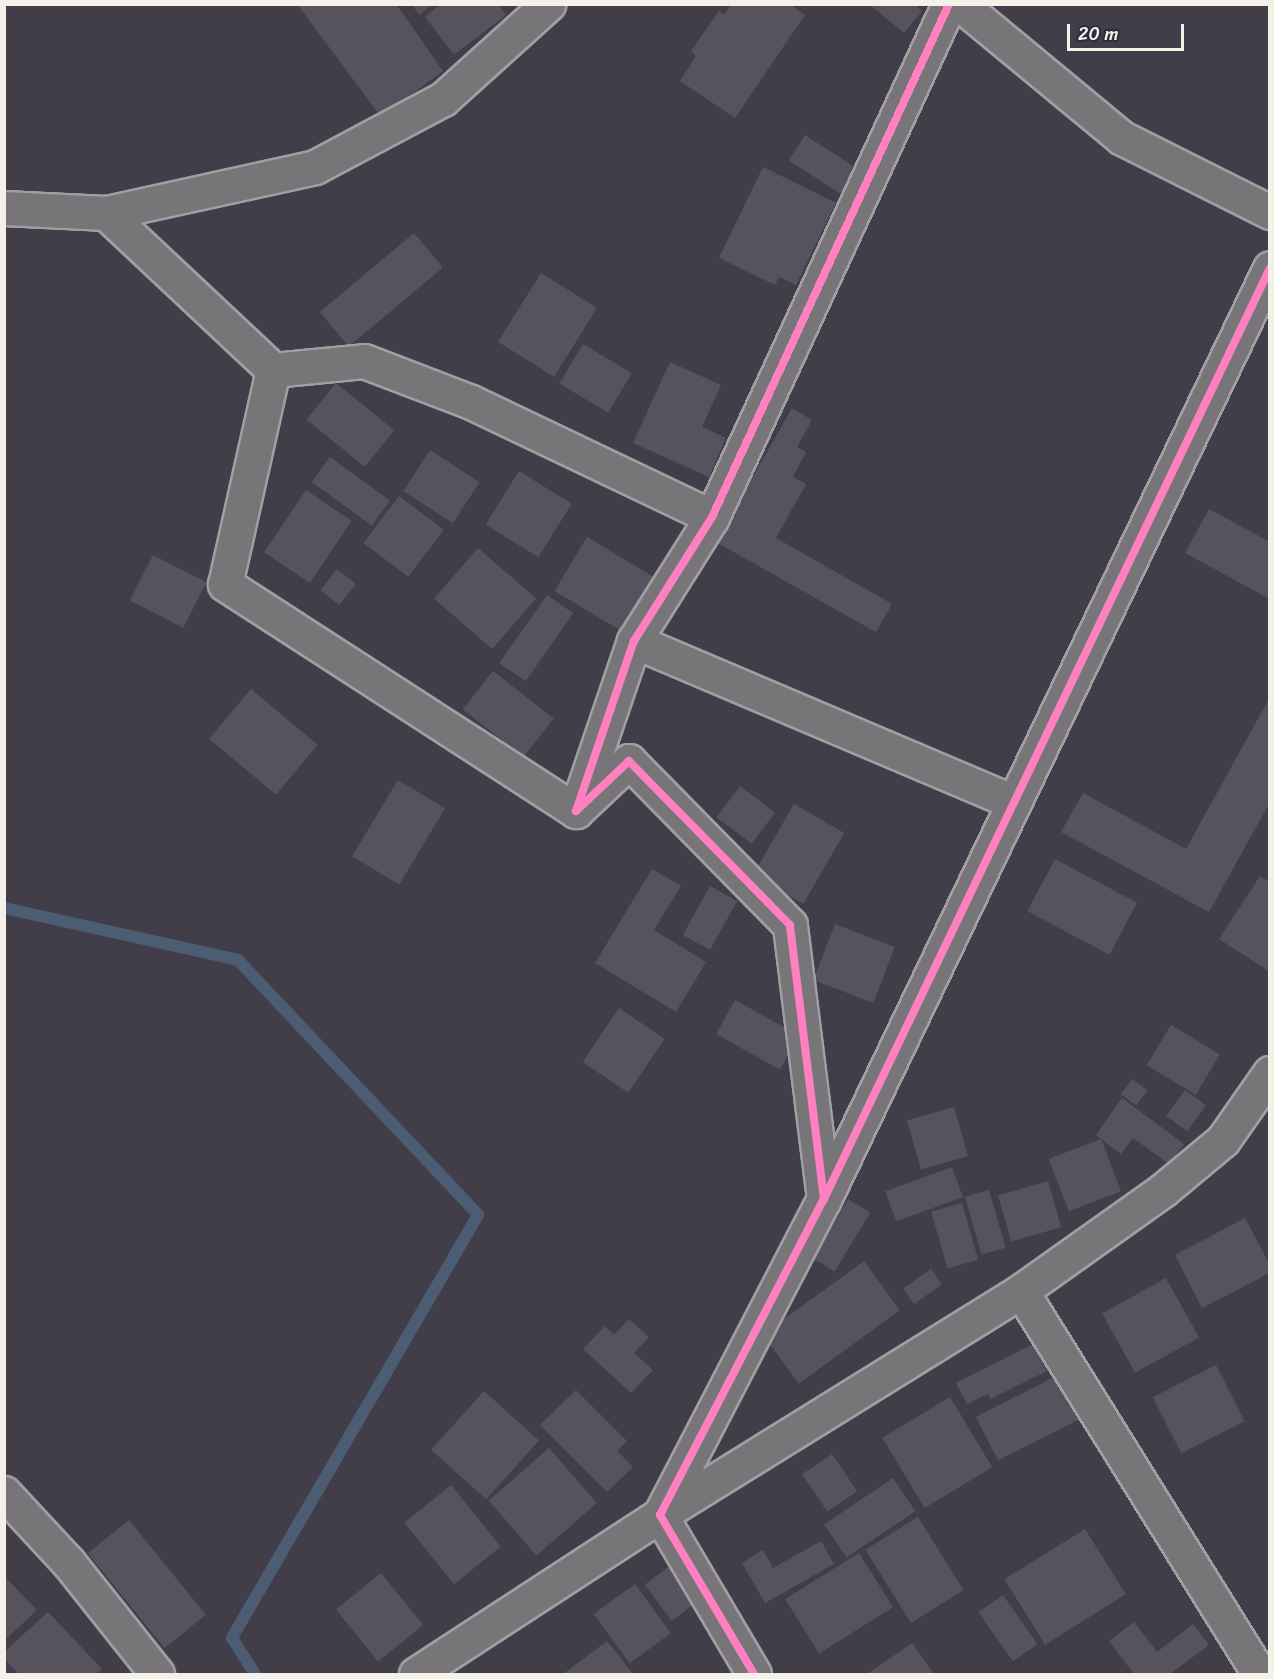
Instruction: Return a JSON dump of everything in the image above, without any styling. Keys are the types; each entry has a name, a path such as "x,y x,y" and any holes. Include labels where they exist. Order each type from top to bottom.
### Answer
{"street":[{"path":"4,208 106,213 315,167 443,99 548,4"},
{"path":"576,811 634,641 712,517 949,4"},
{"path":"960,4 1122,138 1269,212"},
{"path":"106,213 273,370 364,361 471,402 712,517"},
{"path":"660,1515 825,1199 1269,268"},
{"path":"273,370 225,584 576,811"},
{"path":"634,641 1013,802"},
{"path":"576,811 629,761 790,925 825,1199"},
{"path":"416,1674 660,1515 1021,1292 1163,1190 1223,1140 1269,1073"},
{"path":"1021,1292 1259,1674"},
{"path":"4,1493 68,1562 157,1674"},
{"path":"660,1515 754,1674"}],"building":[{"path":"297,4 396,4 443,71 381,117"},
{"path":"412,4 433,4 419,15"},
{"path":"441,4 498,4 506,15 454,55 425,17"},
{"path":"731,4 790,4 805,15 735,118 680,81 696,56 691,51 719,11 724,15"},
{"path":"869,4 915,4 922,11 904,33"},
{"path":"805,135 859,170 842,195 789,160"},
{"path":"763,167 836,203 796,285 779,277 775,285 719,258"},
{"path":"414,233 443,267 349,347 320,312"},
{"path":"541,273 597,308 554,377 498,342"},
{"path":"583,344 632,373 608,413 559,383"},
{"path":"670,362 721,385 702,427 726,438 709,477 633,443"},
{"path":"336,383 394,430 365,467 306,420"},
{"path":"792,408 812,420 797,447 806,452 793,477 806,484 776,538 892,604 876,632 716,542"},
{"path":"430,450 479,482 453,523 403,491"},
{"path":"330,457 390,500 372,526 312,482"},
{"path":"519,471 572,504 538,557 486,524"},
{"path":"306,490 352,521 310,583 264,552"},
{"path":"399,496 444,530 408,577 363,543"},
{"path":"1209,509 1270,542 1270,599 1185,553"},
{"path":"587,537 662,582 629,636 555,591"},
{"path":"478,548 536,599 492,649 434,599"},
{"path":"153,555 206,582 183,628 130,600"},
{"path":"337,569 356,584 339,605 320,590"},
{"path":"547,595 573,613 526,681 499,663"},
{"path":"493,671 554,718 524,757 463,710"},
{"path":"251,689 318,745 276,795 209,739"},
{"path":"1270,697 1270,802 1209,912 1061,832 1083,793 1186,849"},
{"path":"398,780 445,808 399,885 352,856"},
{"path":"740,786 775,812 752,844 717,817"},
{"path":"794,804 844,833 803,904 753,875"},
{"path":"1055,859 1137,903 1109,955 1027,911"},
{"path":"652,869 681,886 654,930 706,962 676,1012 595,963"},
{"path":"1260,876 1270,882 1270,972 1219,939"},
{"path":"710,886 737,901 710,950 683,935"},
{"path":"835,924 895,947 873,1003 813,980"},
{"path":"735,1000 799,1035 780,1070 716,1034"},
{"path":"619,1008 665,1039 628,1093 583,1062"},
{"path":"1171,1025 1220,1054 1196,1095 1147,1065"},
{"path":"1132,1079 1147,1090 1136,1106 1121,1094"},
{"path":"1185,1090 1206,1105 1187,1131 1166,1116"},
{"path":"1122,1098 1184,1144 1169,1164 1133,1138 1121,1154 1096,1135"},
{"path":"954,1107 968,1156 921,1170 907,1121"},
{"path":"1101,1139 1121,1191 1069,1211 1049,1159"},
{"path":"952,1167 963,1197 896,1221 885,1191"},
{"path":"1048,1181 1061,1227 1011,1241 998,1195"},
{"path":"989,1190 1006,1248 982,1255 965,1197"},
{"path":"848,1199 870,1212 835,1272 812,1258"},
{"path":"962,1203 978,1260 948,1269 931,1212"},
{"path":"1245,1218 1270,1265 1270,1273 1202,1308 1175,1255"},
{"path":"864,1261 900,1310 799,1384 763,1334"},
{"path":"931,1269 942,1285 914,1304 903,1289"},
{"path":"1166,1278 1199,1337 1135,1373 1102,1313"},
{"path":"629,1319 649,1337 634,1353 653,1370 631,1393 583,1349 605,1326 614,1335"},
{"path":"1033,1344 1047,1371 991,1399 988,1394 967,1404 956,1383"},
{"path":"1216,1365 1245,1421 1181,1453 1153,1397"},
{"path":"1056,1376 1078,1420 998,1461 976,1417"},
{"path":"576,1390 627,1441 617,1451 633,1467 607,1492 540,1425"},
{"path":"484,1391 539,1441 486,1499 431,1450"},
{"path":"950,1397 992,1467 925,1508 882,1438"},
{"path":"549,1448 597,1503 537,1556 489,1500"},
{"path":"832,1454 857,1491 827,1511 802,1474"},
{"path":"893,1478 915,1511 847,1558 824,1524"},
{"path":"451,1485 501,1546 454,1584 404,1523"},
{"path":"918,1517 964,1590 911,1623 865,1550"},
{"path":"129,1520 206,1615 165,1648 88,1553"},
{"path":"1085,1529 1126,1594 1045,1645 1004,1579"},
{"path":"821,1541 834,1564 765,1603 742,1563 763,1550 773,1568"},
{"path":"859,1553 893,1607 819,1653 785,1599"},
{"path":"671,1565 698,1601 672,1621 645,1585"},
{"path":"381,1573 423,1625 378,1662 336,1610"},
{"path":"4,1576 37,1610 4,1641"},
{"path":"635,1584 671,1633 630,1663 594,1614"},
{"path":"1003,1595 1037,1644 1013,1661 978,1612"},
{"path":"48,1612 102,1669 96,1674 19,1674 4,1659 4,1652"},
{"path":"1134,1622 1157,1652 1193,1624 1209,1645 1170,1674 1134,1674 1109,1641"},
{"path":"607,1641 633,1674 563,1674"},
{"path":"912,1643 934,1674 867,1674"}],"waterway":[{"path":"4,908 238,960 478,1215 232,1638 255,1674"}],"cycle path":[{"path":"824,1199 790,925 629,761 576,811 634,641 712,517 949,4"},
{"path":"754,1674 660,1515 824,1199 1270,268"}]}
